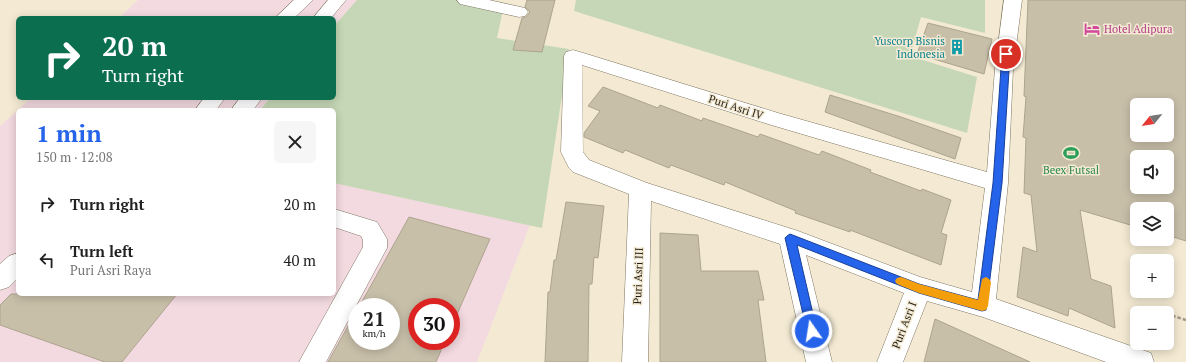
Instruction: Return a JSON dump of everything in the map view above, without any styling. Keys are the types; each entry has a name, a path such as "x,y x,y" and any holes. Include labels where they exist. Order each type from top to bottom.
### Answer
{"street":[{"path":"286,16 304,0"},
{"path":"324,16 337,0"},
{"path":"466,0 519,12"},
{"path":"982,306 997,183 1004,69 1013,0"},
{"name":"Puri Asri IV","path":"640,189 581,166 574,157 572,152 573,56 775,119 997,183"},
{"path":"207,108 214,100"},
{"path":"244,108 250,100"},
{"path":"640,189 790,238 919,288 982,306 1112,357 1141,362"},
{"name":"Puri Asri III","path":"635,362 640,189"},
{"path":"312,362 375,248 375,239 370,229 336,219"},
{"path":"790,238 819,362"},
{"path":"0,279 16,265"},
{"name":"Puri Asri I","path":"890,362 919,288"}],"path":[{"path":"1174,316 1186,320"}],"shaded area":[{"path":"138,0 357,0 336,24 336,16 121,16"},
{"path":"29,100 268,100 262,108 20,108"},
{"path":"16,112 16,296 336,296 336,183 530,225 477,362 0,362 0,126"}],"green space":[{"path":"357,0 480,0 504,5 497,38 569,49 542,228 336,183 336,108 262,108 268,100 336,100 336,24"},
{"path":"576,0 985,0 985,33 921,17 910,56 977,77 967,133 574,11"}],"building":[{"path":"527,0 555,0 542,52 513,50 522,18 526,17 530,12 525,7"},
{"path":"1028,0 1186,0 1186,241 1174,237 1174,202 1130,202 1130,225 1080,210 1091,279 1111,286 1115,328 1069,308 1068,316 1017,297 1023,247 1037,252 1031,195 1024,193 1026,138 1023,137 1026,97 1024,96"},
{"path":"928,23 992,39 984,74 917,54"},
{"path":"603,87 658,108 660,105 702,121 703,118 758,137 760,134 819,155 822,151 871,170 870,172 921,191 922,189 951,200 941,233 947,235 941,265 850,230 850,232 795,213 796,211 725,182 724,185 671,165 669,168 625,150 623,153 584,137 584,133 600,111 588,106"},
{"path":"830,95 901,117 961,138 955,159 825,112"},
{"path":"566,202 604,206 598,258 594,257 592,284 589,284 588,362 545,362 548,292 550,292 554,260 556,260"},
{"path":"409,217 490,239 460,307 460,298 408,298 408,350 441,350 436,362 328,362 348,326 348,350 400,350 400,298 364,298"},
{"path":"660,233 698,235 701,271 758,271 764,300 758,300 766,362 660,362"},
{"path":"11,294 16,294 16,296 175,296 122,362 105,362 0,325 0,305"},
{"path":"935,319 1030,362 924,362"}],"slow traffic":[{"path":"901,281 919,288 982,306 986,282"}],"place":[{"name":"Hotel Adipura","path":"1092,29"},
{"name":"Yuscorp Bisnis Indonesia","path":"957,47"},
{"name":"Beex Futsal","path":"1071,153"}],"route":[{"path":"812,331 790,238 919,288 982,306 997,183 1006,54"}]}
